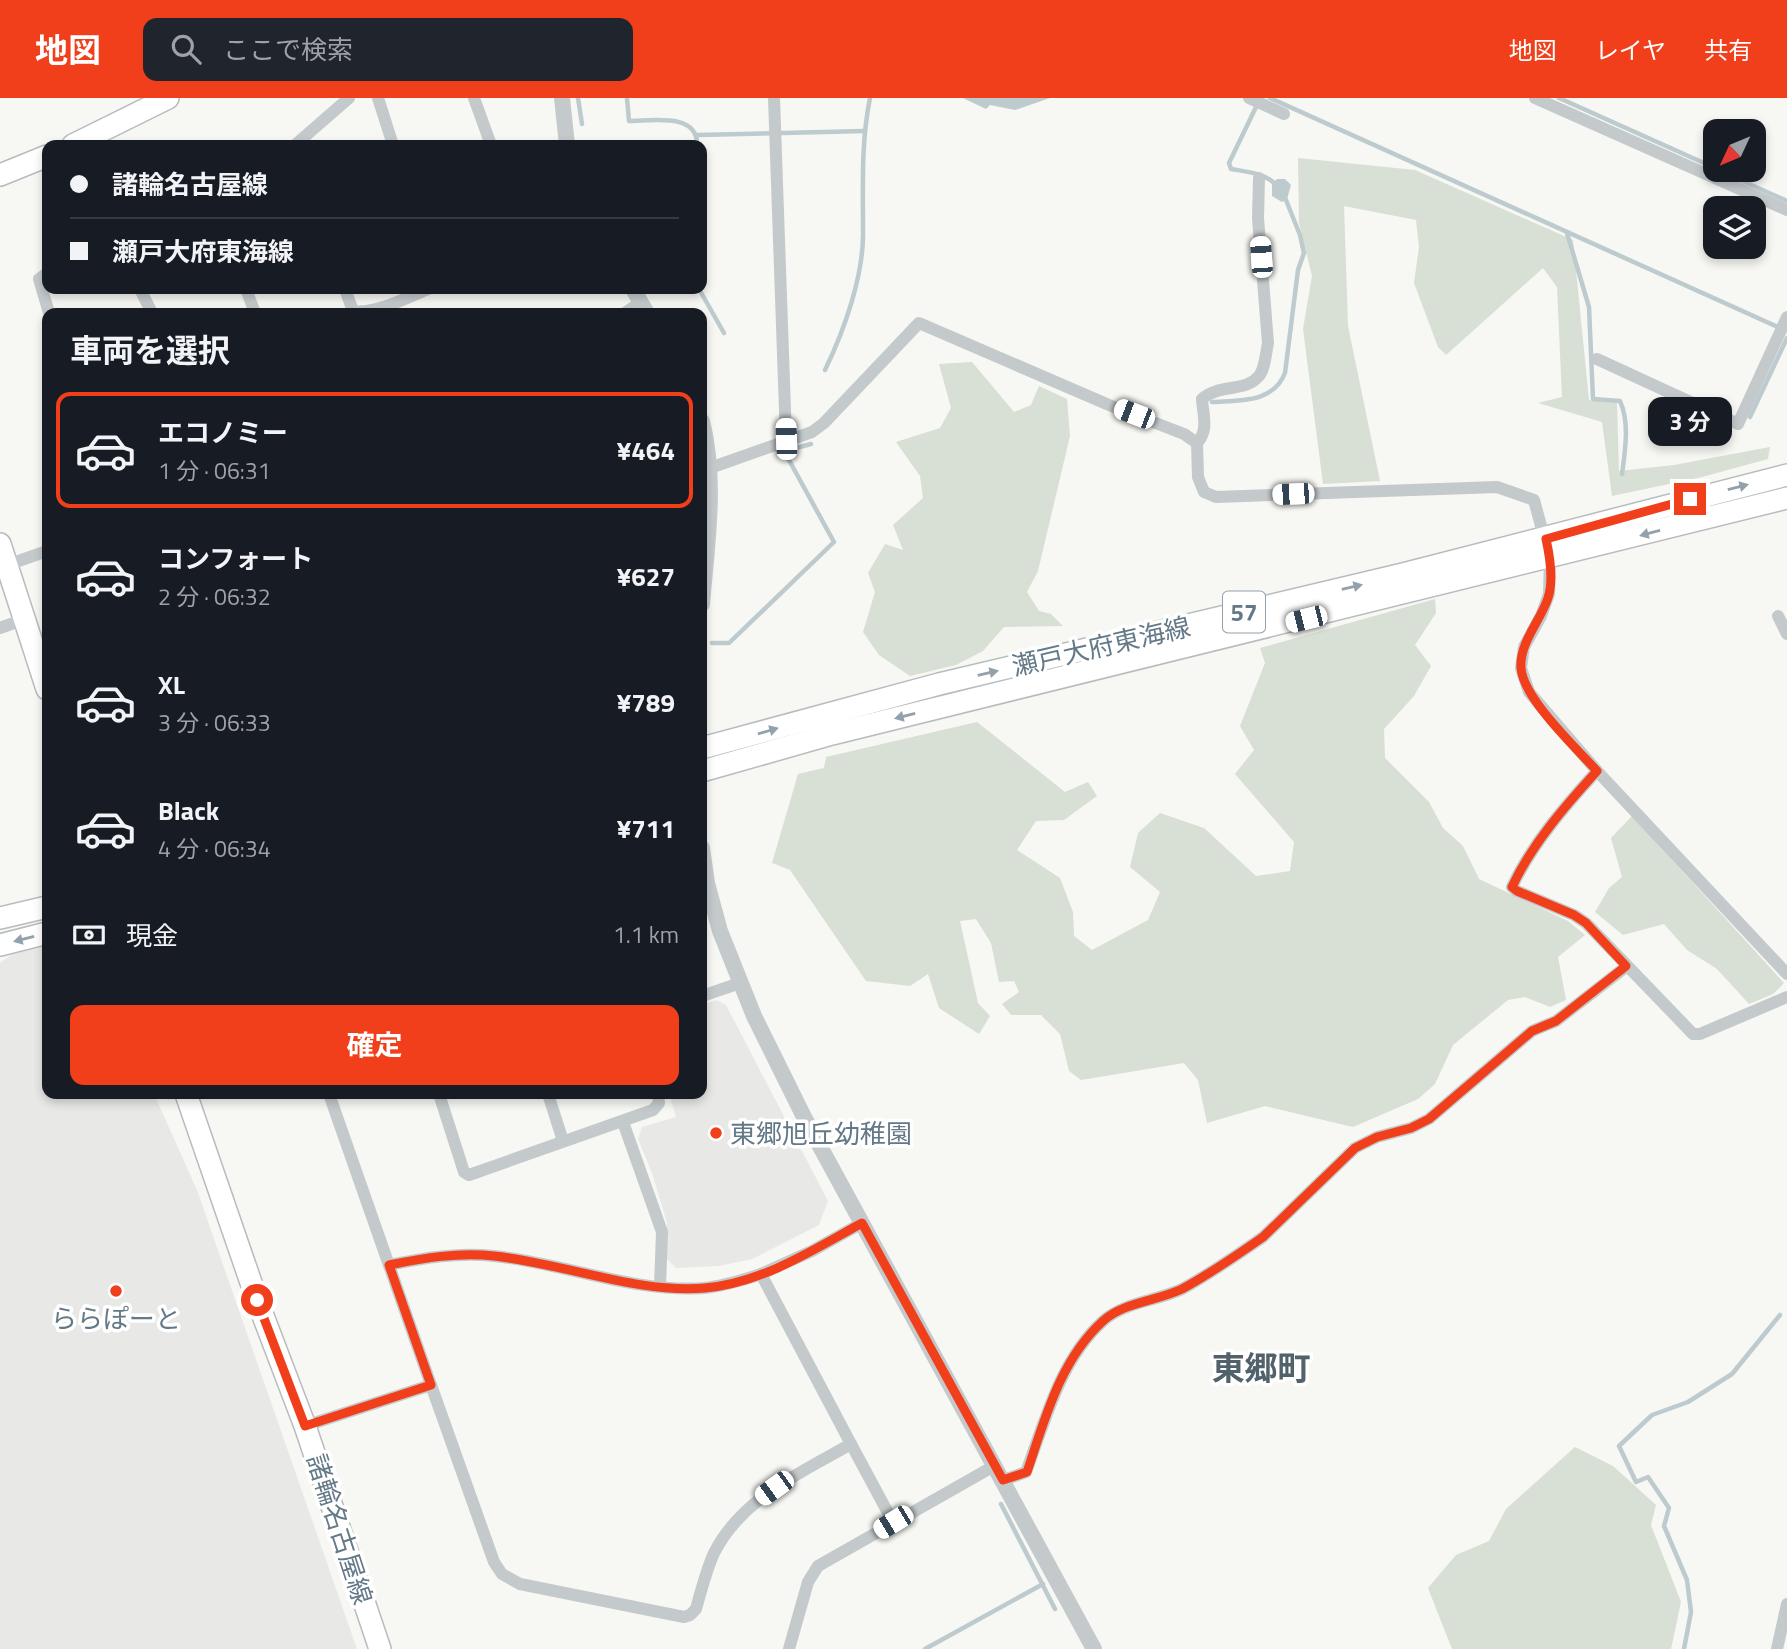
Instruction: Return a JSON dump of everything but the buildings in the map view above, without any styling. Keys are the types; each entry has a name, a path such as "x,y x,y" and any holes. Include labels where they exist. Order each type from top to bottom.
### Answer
{"main road":[{"path":"83,140 168,98"},
{"path":"0,174 42,158"},
{"name":"瀬戸大府東海線","path":"707,770 832,734 1548,549 1787,475"},
{"name":"瀬戸大府東海線","path":"707,747 939,684 1787,498"},
{"path":"0,544 42,673"},
{"path":"0,919 42,908"},
{"path":"0,945 42,934"},
{"name":"諸輪名古屋線","path":"188,1099 257,1300 305,1426 380,1649"}],"street":[{"path":"301,140 349,98"},
{"path":"378,98 392,140"},
{"path":"474,98 489,140"},
{"path":"562,98 566,140"},
{"path":"774,98 786,439"},
{"path":"1249,98 1284,114"},
{"path":"1535,98 1787,210"},
{"path":"1259,178 1258,218 1268,343 1259,376 1240,387 1211,391 1202,399 1205,427 1203,436 1197,443 1198,477 1204,492 1216,497 1497,487 1534,500 1548,549 1549,594 1524,648 1521,668 1529,692 1597,771 1787,974"},
{"path":"42,277 39,279 42,293"},
{"path":"376,308 416,294"},
{"path":"1597,359 1738,424 1787,317"},
{"path":"710,468 811,432 824,423 919,323 1108,405 1184,434 1197,443"},
{"path":"707,450 710,468 707,539"},
{"path":"7,565 42,553"},
{"path":"1778,616 1787,634"},
{"path":"0,628 25,619"},
{"path":"1597,771 1549,828 1521,868 1512,887 1586,923 1693,1034 1700,1034 1765,1009 1787,997"},
{"path":"707,883 720,931 740,983 799,1106 1094,1649"},
{"path":"1003,1480 1027,1472 1060,1380 1091,1334 1105,1319 1126,1308 1182,1289 1247,1248 1263,1237 1355,1148 1377,1137 1411,1128 1429,1119 1532,1031 1556,1021 1626,966"},
{"path":"707,994 740,983"},
{"path":"331,1099 494,1562 502,1574 520,1584 684,1617 696,1609 712,1558 739,1517 774,1488 851,1444"},
{"path":"441,1099 464,1172 469,1174 623,1122 653,1110 659,1103 659,1099"},
{"path":"550,1099 563,1141"},
{"path":"623,1122 662,1232 660,1286"},
{"path":"389,1265 449,1254 493,1255 660,1286 706,1288 761,1274 812,1251 862,1223"},
{"path":"761,1274 893,1522"},
{"path":"305,1426 431,1385"},
{"path":"789,1649 813,1572 818,1566 994,1466"},
{"path":"1777,1649 1787,1604"}],"shaded area":[{"path":"963,98 1050,98 1015,110 990,105 986,109"},
{"path":"1298,158 1415,170 1573,240 1589,400 1617,403 1619,471 1674,465 1770,447 1768,459 1702,477 1612,496 1602,422 1538,403 1562,397 1557,287 1543,268 1446,355 1438,347 1414,283 1419,247 1416,220 1344,206 1348,326 1380,481 1323,484 1303,329 1312,276 1299,223"},
{"path":"1277,179 1285,179 1291,185 1287,199 1282,202 1272,196 1272,184"},
{"path":"972,362 1014,412 1031,405 1039,386 1067,399 1070,436 1038,571 1027,592 1039,611 1051,614 1063,626 1004,627 983,651 956,665 910,676 879,655 863,632 875,592 868,573 885,544 903,550 893,525 923,498 920,476 896,442 940,428 951,408 939,364"},
{"path":"1435,599 1436,613 1415,645 1431,666 1414,696 1384,729 1385,758 1429,802 1443,828 1463,846 1479,879 1568,921 1585,935 1558,957 1566,1000 1550,1007 1525,997 1508,1000 1453,1045 1435,1084 1418,1099 1353,1127 1265,1106 1207,1123 1198,1080 1184,1063 1081,1080 1069,1071 1060,1034 1041,1015 1011,1015 1002,1004 1019,992 1014,981 999,982 991,943 976,919 960,921 978,1003 990,1016 979,1034 939,1008 928,974 910,986 866,981 790,870 772,863 798,774 824,768 826,757 977,722 1065,792 1088,782 1097,796 1064,820 1036,821 1017,850 1060,878 1073,912 1074,936 1092,950 1148,920 1160,892 1130,867 1138,833 1160,813 1204,828 1256,876 1290,871 1294,842 1235,774 1254,750 1240,726 1265,663 1260,648"},
{"path":"1632,816 1784,983 1773,994 1749,1004 1717,969 1687,950 1664,924 1623,935 1595,912 1609,888 1622,877 1611,838"},
{"name":"ららぽーと","path":"42,946 42,1099 156,1099 197,1190 357,1649 0,1649 0,963 11,955"},
{"name":"東郷旭丘幼稚園","path":"717,1000 726,1005 828,1201 819,1225 752,1259 719,1266 676,1268 667,1259 667,1223 652,1173 638,1139 642,1127 676,1117 671,1099 707,1099 707,1003"},
{"path":"1575,1447 1613,1466 1656,1505 1651,1525 1681,1602 1671,1649 1452,1649 1428,1588 1456,1555 1489,1541 1506,1509"}],"waterway":[{"path":"578,98 582,124"},
{"path":"627,98 629,121 660,120 682,123 690,127 696,140"},
{"path":"825,370 846,320 860,266 864,148 870,98"},
{"path":"1270,98 1780,328"},
{"path":"1559,98 1703,163"},
{"path":"1257,105 1229,163 1231,169 1262,175 1276,185"},
{"path":"697,135 865,131"},
{"path":"1745,182 1787,201"},
{"path":"1212,402 1245,400 1264,395 1280,383 1285,373 1298,270 1304,253 1284,195"},
{"path":"1567,233 1589,307 1593,399 1620,401 1625,418 1622,474"},
{"path":"702,294 724,333"},
{"path":"1750,417 1787,338"},
{"path":"712,643 729,643 834,542 784,451 811,444"},
{"path":"1684,1649 1691,1612 1687,1580 1664,1526 1669,1508 1648,1477 1636,1482 1619,1446 1652,1415 1688,1402 1732,1374 1780,1315"},
{"path":"1001,1504 1055,1609"},
{"path":"925,1649 1043,1584"}],"place":[{"name":"東郷旭丘幼稚園","path":"716,1133"},
{"name":"ららぽーと","path":"116,1291"}],"district":[{"name":"東郷町","path":"1261,1368"}],"route":[{"path":"257,1300 305,1426 431,1385 389,1265 449,1254 493,1255 660,1286 706,1288 744,1280 775,1269 862,1223 1003,1480 1027,1472 1060,1380 1073,1357 1105,1319 1126,1308 1182,1289 1247,1248 1263,1237 1355,1148 1377,1137 1411,1128 1429,1119 1532,1031 1556,1021 1626,966 1586,923 1512,887 1521,868 1549,828 1597,771 1529,692 1521,668 1524,648 1549,594 1550,559 1546,539 1690,499"}]}
